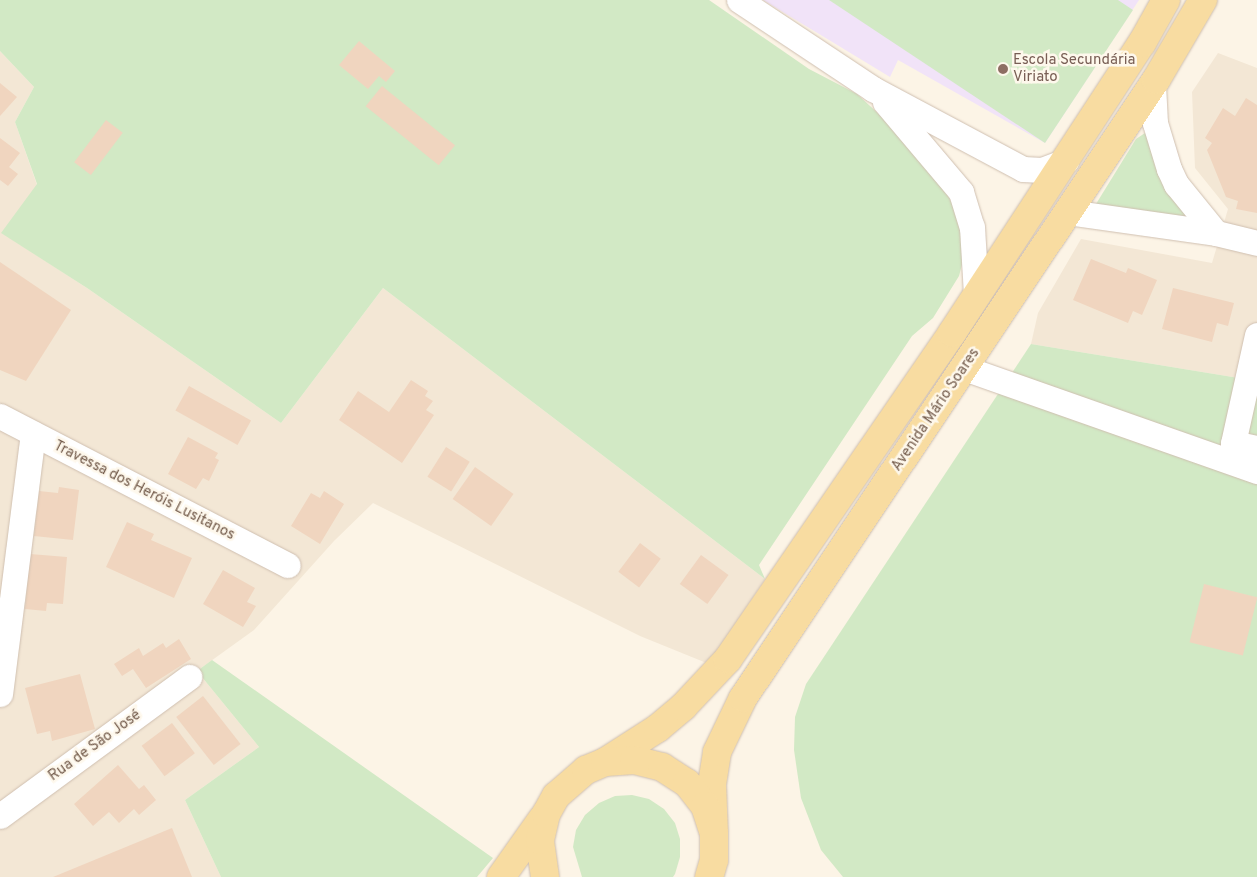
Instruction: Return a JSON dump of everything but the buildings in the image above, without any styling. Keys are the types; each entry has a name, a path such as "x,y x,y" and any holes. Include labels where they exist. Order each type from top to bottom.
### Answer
{"main road":[{"name":"Avenida Mário Soares","path":"501,877 570,781 605,762 658,728 683,708 728,659 1066,161 1166,0"},
{"name":"Avenida Mário Soares","path":"709,877 714,860 712,784 717,752 727,726 749,688 1153,84 1203,0"},
{"path":"605,762 634,760 662,767 687,783 705,806 714,834"},
{"path":"545,877 540,840 546,814"}],"street":[{"path":"739,0 874,89 1023,169 1042,170 1066,161"},
{"path":"1153,84 1155,123 1169,169 1176,184 1216,233"},
{"path":"874,89 947,172 961,192 972,227 976,294"},
{"path":"1068,212 1216,233 1257,243"},
{"path":"1257,335 1233,442 1257,448"},
{"path":"964,368 1257,471"},
{"name":"Travessa dos Heróis Lusitanos","path":"0,416 288,565"},
{"path":"0,694 33,434"},
{"name":"Rua de São José","path":"0,816 190,677"}],"shaded area":[{"name":"Escola Secundária Viriato","path":"763,0 1139,0 1045,143 898,60 890,77"},
{"path":"0,51 34,87 15,122 37,185 2,233 87,288 281,423 383,288 765,579 709,664 640,636 373,503 334,541 254,630 197,671 259,747 185,800 221,877 0,877"},
{"path":"1218,53 1257,68 1257,381 1031,344 1038,313 1081,239 1212,263 1228,209 1195,168 1192,92"}],"green space":[{"path":"0,0 709,0 809,69 857,94 907,140 942,184 962,223 966,249 959,276 933,318 912,336 759,565 765,579 383,288 281,423 87,288 1,233 37,184 15,122 34,87 0,51"},
{"name":"Escola Secundária Viriato","path":"829,0 1118,0 1133,10 1045,143"},
{"path":"1145,133 1191,218 1096,204 1136,139"},
{"path":"1031,344 1257,381 1257,877 843,877 821,850 801,798 794,750 795,717 806,684"},
{"path":"212,660 493,858 477,877 221,877 185,800 259,747 197,671"},
{"path":"632,795 649,799 664,809 675,823 680,839 680,857 675,874 673,877 582,877 573,847 576,830 585,815 599,803 615,796"}],"place":[{"name":"Escola Secundária Viriato","path":"1003,69"}]}
